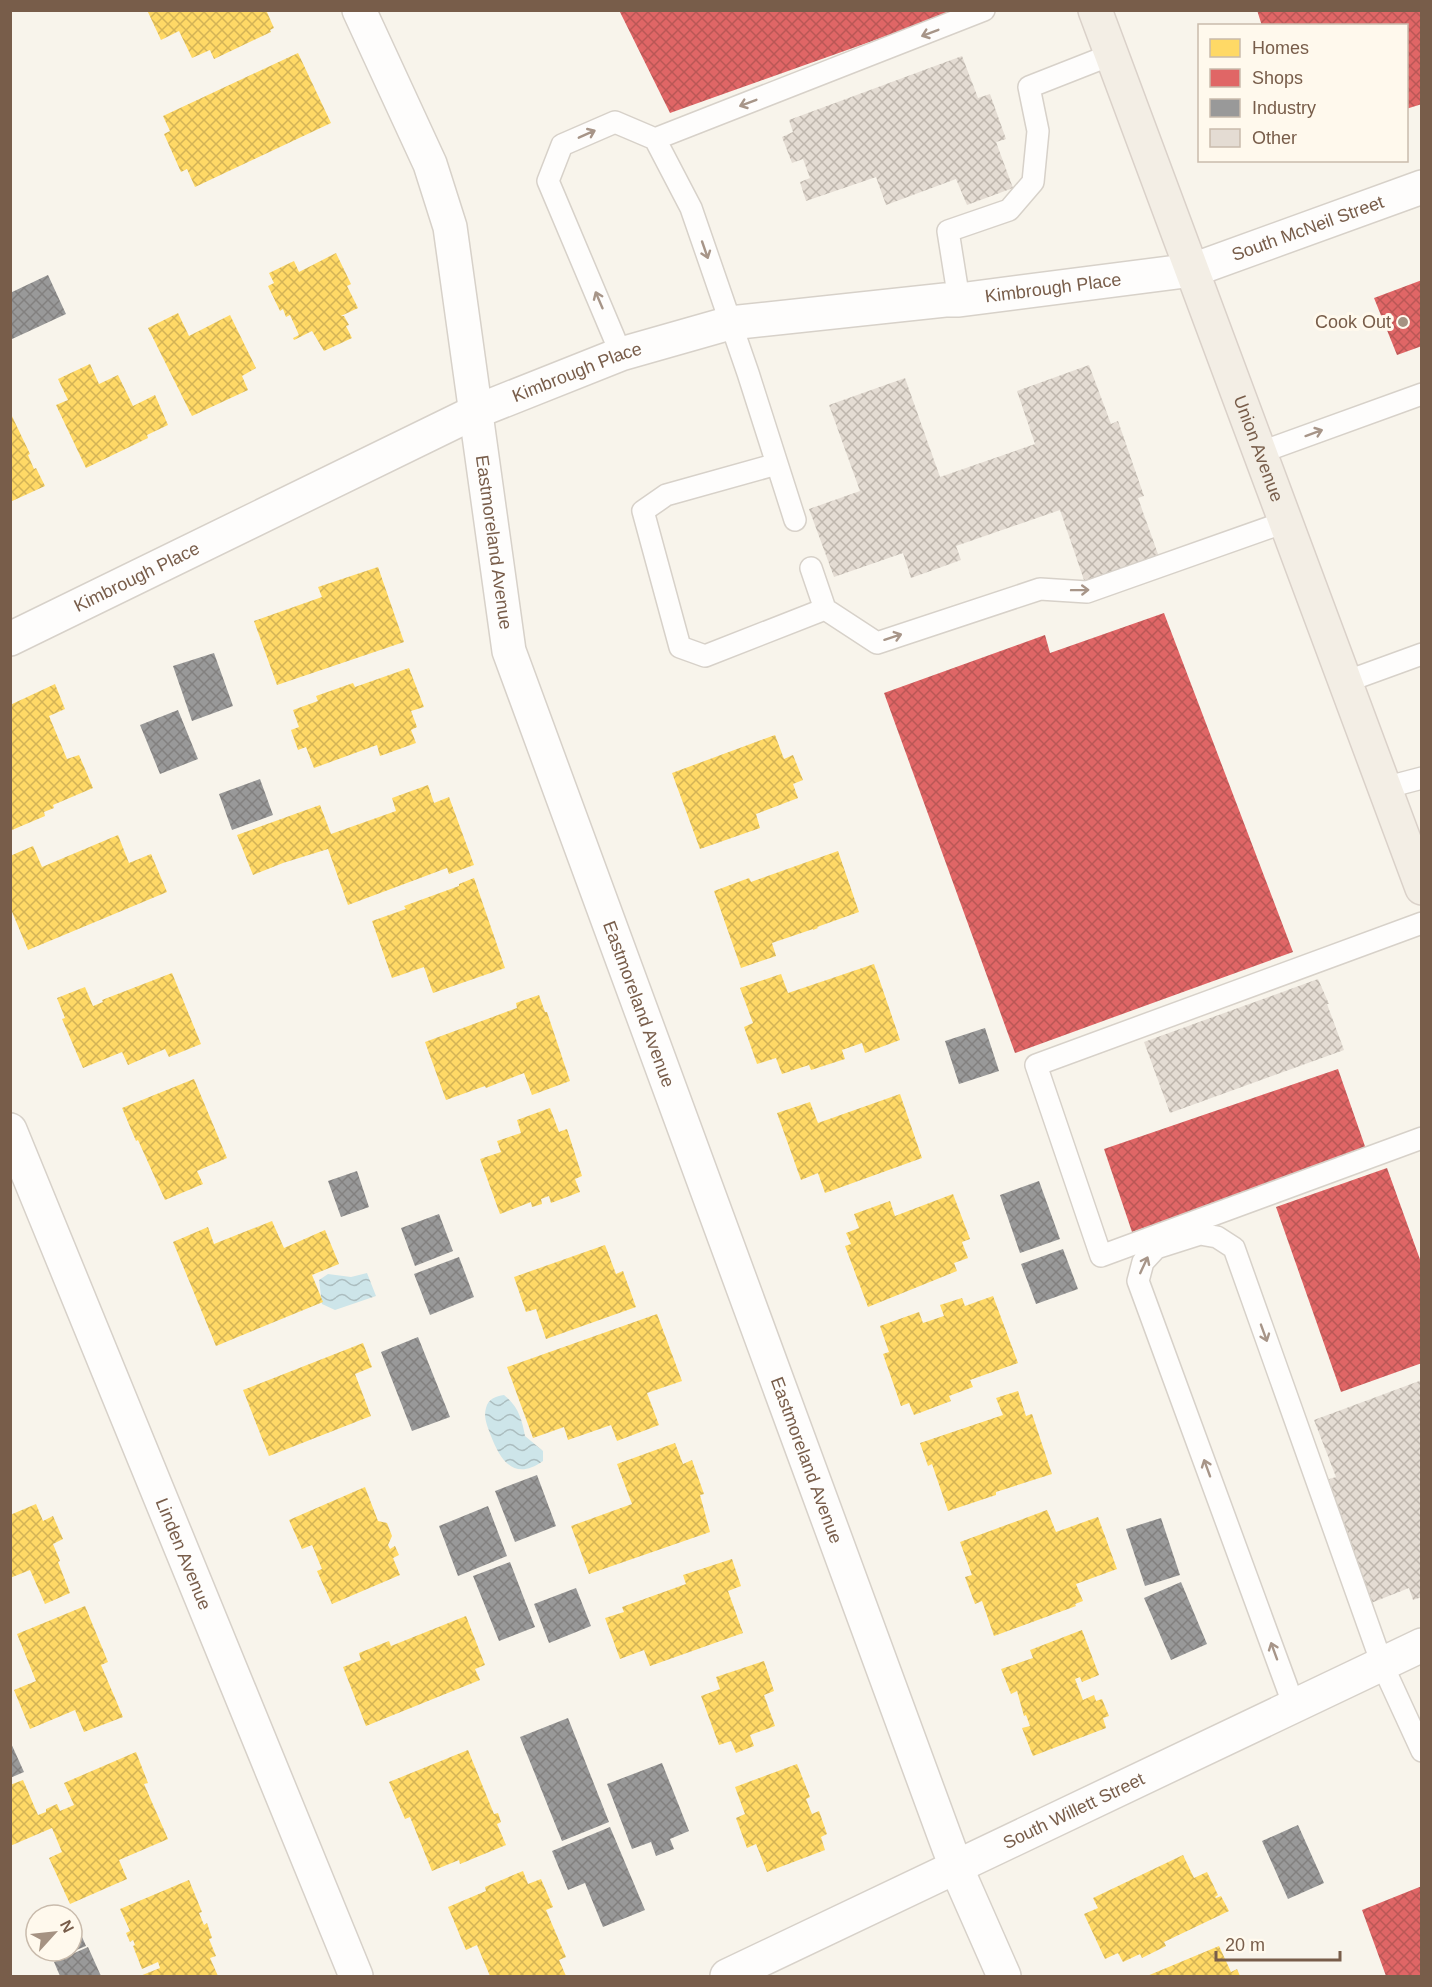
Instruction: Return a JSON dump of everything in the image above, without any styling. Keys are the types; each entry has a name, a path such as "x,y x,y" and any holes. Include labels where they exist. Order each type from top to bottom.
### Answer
{"main road":[{"name":"Union Avenue","path":"1095,10 1422,888"}],"street":[{"name":"Eastmoreland Avenue","path":"362,11 430,164 450,227 508,651 956,1867 1004,1977"},
{"name":"South McNeil Street","path":"1193,270 1422,187"},
{"name":"Kimbrough Place","path":"10,639 475,412 621,354 730,323 959,300 1193,270"},
{"name":"Linden Avenue","path":"10,1130 356,1977"},
{"name":"South Willett Street","path":"727,1977 1422,1645"}],"lane":[{"path":"655,139 984,10"},
{"path":"959,300 948,231 1009,210 1033,182 1038,131 1029,87 1113,54"},
{"path":"621,354 548,181 562,145 615,122 655,139 691,208 795,520"},
{"path":"1259,453 1422,394"},
{"path":"777,464 666,495 643,511 680,647 705,656 825,609"},
{"path":"811,568 825,609 877,643 1040,589 1087,592 1285,522"},
{"path":"1345,682 1422,654"},
{"path":"1384,788 1422,778"},
{"path":"1422,923 1036,1065 1101,1256 1422,1138"},
{"path":"1294,1706 1138,1281 1143,1262 1156,1248 1200,1234 1217,1237 1234,1248 1382,1664 1422,1751"}],"water":[{"path":"367,1273 376,1296 335,1310 322,1304 319,1280 328,1274 351,1277"},
{"path":"504,1395 519,1413 525,1436 543,1451 543,1461 533,1467 517,1469 510,1466 499,1454 491,1436 485,1419 486,1408 493,1398"}],"building: Homes":[{"path":"147,10 266,10 274,28 270,30 271,32 214,59 210,50 192,58 179,31 161,40"},
{"path":"298,53 331,123 195,187 187,169 181,172 164,134 170,131 163,116"},
{"path":"336,253 351,284 347,286 358,308 341,316 344,316 349,325 346,326 352,338 324,351 312,331 294,340 293,338 299,335 290,315 286,317 283,309 280,311 268,286 274,283 269,273 294,261 299,272"},
{"path":"178,313 189,336 230,315 256,368 242,376 248,390 192,416 148,328"},
{"path":"90,364 99,384 118,375 133,406 155,395 168,425 147,435 148,438 86,468 56,405 68,400 58,379"},
{"path":"10,412 30,454 28,455 34,469 36,468 45,486 10,502"},
{"path":"378,567 404,642 277,685 254,621 322,597 318,587"},
{"path":"409,668 424,707 411,711 417,727 411,730 416,743 380,756 377,745 314,768 306,747 298,750 291,730 299,727 293,710 318,701 316,696 353,683 355,687"},
{"path":"55,684 65,709 49,716 67,759 79,755 93,788 53,805 54,808 44,812 45,816 12,830 10,705"},
{"path":"775,735 784,759 793,755 803,780 793,784 798,798 756,814 760,828 700,849 672,773"},
{"path":"428,785 434,803 449,797 474,865 449,874 447,868 348,905 328,849 253,875 237,835 320,805 331,834 396,811 392,798"},
{"path":"118,835 129,863 151,854 167,892 28,950 10,907 10,856 33,846 42,867"},
{"path":"838,851 859,912 772,943 776,956 741,968 714,891 749,878 751,882"},
{"path":"474,878 505,968 433,993 424,967 392,978 372,921 406,909 404,906 459,886"},
{"path":"874,964 900,1040 865,1053 862,1043 842,1050 845,1059 811,1070 809,1065 782,1074 776,1058 757,1064 744,1027 753,1023 740,988 781,974 788,993"},
{"path":"172,973 201,1044 169,1057 165,1049 128,1065 122,1052 83,1068 62,1019 65,1018 57,998 85,987 93,1006 103,1002 102,1000"},
{"path":"539,995 570,1081 532,1095 524,1073 446,1100 425,1042 517,1008 516,1003"},
{"path":"194,1079 227,1158 197,1171 203,1184 165,1200 122,1108"},
{"path":"900,1094 922,1158 825,1193 818,1173 801,1180 777,1113 810,1102 818,1123"},
{"path":"550,1108 559,1132 567,1129 582,1176 575,1179 580,1192 551,1203 549,1196 541,1199 542,1204 532,1207 531,1202 500,1214 480,1159 501,1152 497,1141 521,1133 517,1120"},
{"path":"953,1194 970,1239 962,1242 968,1258 954,1263 957,1271 868,1307 845,1246 851,1244 846,1233 859,1228 854,1214 890,1201 895,1216"},
{"path":"272,1221 284,1248 325,1230 339,1264 312,1275 323,1302 216,1346 173,1242 208,1227 214,1244"},
{"path":"605,1245 616,1274 623,1271 636,1307 546,1339 536,1309 526,1312 514,1277"},
{"path":"993,1296 1018,1363 970,1380 973,1387 949,1396 951,1401 914,1415 909,1403 901,1406 883,1354 889,1352 880,1326 919,1312 923,1323 944,1316 940,1305 962,1298 965,1306"},
{"path":"657,1314 682,1381 647,1393 659,1425 617,1441 611,1425 568,1440 564,1427 533,1438 507,1367"},
{"path":"363,1343 372,1367 355,1374 371,1416 269,1456 243,1390"},
{"path":"1018,1391 1026,1416 1032,1414 1052,1474 996,1492 996,1495 948,1511 932,1464 928,1466 920,1443 1003,1415 996,1398"},
{"path":"675,1443 683,1464 692,1460 704,1494 700,1495 710,1532 589,1574 571,1526 632,1504 617,1464"},
{"path":"365,1487 378,1521 387,1523 392,1536 388,1545 390,1549 395,1546 399,1555 393,1558 400,1575 332,1604 317,1571 322,1569 312,1545 302,1549 289,1520"},
{"path":"36,1504 43,1521 53,1516 63,1539 53,1544 70,1593 45,1604 30,1570 10,1578 10,1515"},
{"path":"1047,1510 1056,1532 1098,1517 1117,1569 1076,1584 1083,1601 1075,1604 1076,1606 994,1636 982,1601 975,1604 965,1577 972,1575 960,1542"},
{"path":"732,1559 741,1586 728,1591 743,1633 650,1666 644,1650 620,1659 605,1618 624,1612 622,1607 686,1584 683,1575"},
{"path":"85,1606 108,1662 101,1665 123,1717 84,1732 75,1710 30,1729 14,1690 36,1681 17,1634"},
{"path":"466,1616 485,1665 475,1669 480,1680 366,1726 343,1667 361,1660 359,1653 389,1641 391,1646"},
{"path":"1082,1630 1099,1675 1082,1682 1080,1677 1075,1679 1083,1700 1094,1695 1096,1701 1102,1699 1109,1716 1103,1718 1106,1728 1033,1756 1022,1728 1030,1726 1026,1715 1024,1716 1017,1691 1011,1694 1001,1669 1033,1658 1030,1650"},
{"path":"764,1661 774,1691 764,1695 775,1726 750,1735 754,1746 736,1753 731,1741 719,1745 701,1696 720,1689 716,1677"},
{"path":"468,1750 494,1814 498,1813 501,1822 497,1824 506,1845 460,1864 459,1860 432,1871 410,1817 405,1819 389,1782"},
{"path":"136,1752 148,1783 144,1784 168,1839 119,1860 127,1879 72,1903 70,1903 49,1858 62,1852 52,1828 10,1846 10,1785 23,1780 38,1815 57,1804 60,1811 74,1805 64,1783"},
{"path":"797,1764 810,1797 806,1799 812,1814 819,1811 827,1834 821,1837 825,1850 767,1872 756,1844 747,1848 736,1818 745,1814 735,1787"},
{"path":"1183,1855 1194,1878 1207,1872 1218,1895 1215,1897 1221,1896 1229,1911 1164,1942 1166,1946 1142,1958 1140,1954 1123,1962 1118,1953 1105,1959 1084,1914 1098,1908 1093,1898"},
{"path":"523,1871 528,1884 541,1879 553,1907 546,1910 566,1957 559,1960 566,1976 490,1976 477,1945 466,1950 448,1907 486,1891 485,1887"},
{"path":"189,1880 202,1912 199,1913 204,1925 207,1923 212,1938 209,1939 216,1956 210,1958 218,1976 140,1976 160,1968 158,1962 142,1969 133,1940 130,1942 126,1933 130,1931 120,1909"},
{"path":"1219,1946 1231,1972 1237,1969 1240,1976 1147,1976"}],"building: Shops":[{"path":"619,10 957,10 957,11 670,113"},
{"path":"1257,10 1422,10 1422,104 1408,108 1408,24 1261,24"},
{"name":"Cook Out","path":"1422,280 1422,346 1397,355 1374,298"},
{"path":"1164,613 1293,952 1015,1053 884,693 1045,635 1050,653"},
{"path":"1338,1069 1367,1152 1132,1232 1104,1149"},
{"path":"1387,1168 1422,1265 1422,1363 1341,1392 1276,1207"},
{"path":"1422,1886 1422,1976 1386,1976 1362,1910"}],"building: Industry":[{"path":"48,275 66,314 10,340 10,293"},
{"path":"214,653 233,706 192,721 173,666"},
{"path":"178,710 198,759 160,774 140,725"},
{"path":"260,779 273,815 232,830 219,794"},
{"path":"985,1028 999,1071 959,1084 945,1041"},
{"path":"357,1171 369,1207 341,1217 328,1181"},
{"path":"1039,1181 1060,1239 1020,1253 1000,1195"},
{"path":"439,1214 453,1251 415,1266 401,1228"},
{"path":"1063,1249 1078,1289 1036,1304 1021,1264"},
{"path":"459,1257 474,1297 430,1315 414,1274"},
{"path":"418,1337 450,1417 412,1431 381,1352"},
{"path":"537,1475 556,1526 515,1542 495,1491"},
{"path":"488,1506 507,1556 458,1576 439,1526"},
{"path":"1161,1518 1180,1575 1145,1586 1126,1529"},
{"path":"510,1562 535,1627 499,1641 473,1576"},
{"path":"1181,1582 1207,1644 1171,1660 1144,1598"},
{"path":"576,1588 591,1626 549,1643 534,1604"},
{"path":"568,1718 609,1822 562,1841 520,1737"},
{"path":"10,1741 24,1772 10,1778"},
{"path":"662,1763 689,1831 670,1839 674,1849 656,1856 651,1842 632,1849 607,1784"},
{"path":"1298,1825 1324,1883 1288,1899 1262,1841"},
{"path":"610,1827 645,1910 603,1927 585,1883 568,1890 552,1851"},
{"path":"88,1947 101,1976 60,1976 54,1963 84,1963 84,1949"}],"building: Other":[{"path":"962,56 978,98 990,94 1006,139 996,142 1013,188 967,205 956,179 886,205 876,177 806,201 800,182 810,178 803,159 792,163 782,137 793,132 789,120"},
{"path":"1089,365 1111,424 1118,421 1144,496 1138,498 1159,557 1085,583 1060,510 956,546 961,560 911,578 903,553 834,577 809,509 860,491 829,405 905,378 940,477 1035,444 1017,391"},
{"path":"1318,979 1344,1050 1170,1113 1144,1042"},
{"path":"1422,1380 1422,1597 1413,1600 1409,1588 1371,1603 1326,1480 1336,1477 1314,1420"}],"place":[{"name":"Cook Out","path":"1403,322"}]}
